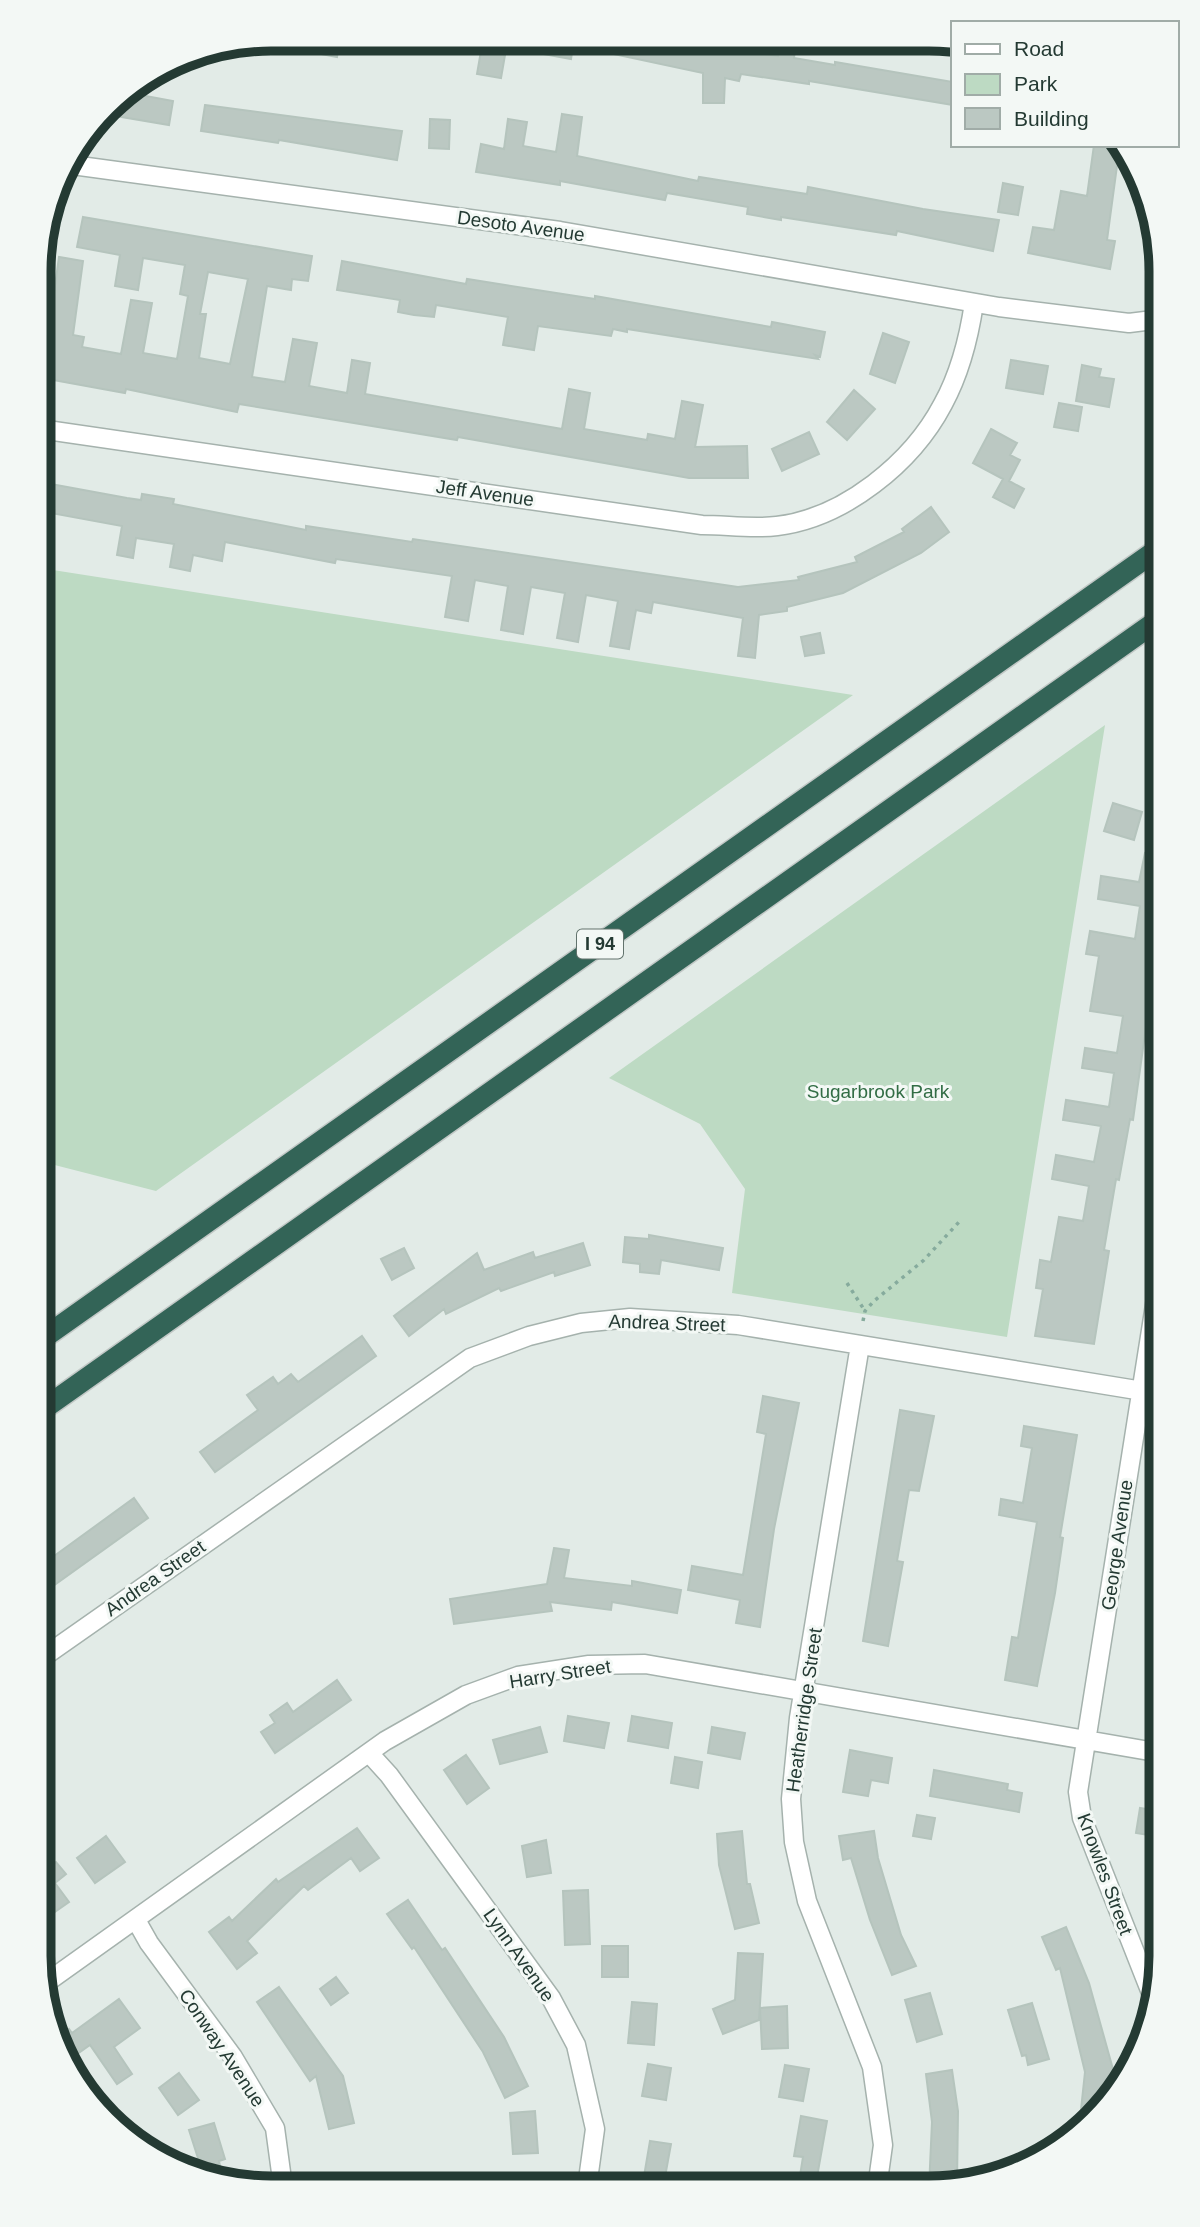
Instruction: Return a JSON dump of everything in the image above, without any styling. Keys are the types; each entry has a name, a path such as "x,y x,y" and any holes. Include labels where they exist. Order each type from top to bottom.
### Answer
{"highway":[{"name":"I 94","path":"51,1333 1149,556"},
{"path":"51,1404 1149,626"}],"street":[{"name":"Desoto Avenue","path":"78,166 559,231 974,303 1129,323 1149,320"},
{"name":"Jeff Avenue","path":"51,431 702,525 777,526 830,511 867,488 910,452 943,405 961,361 974,303"},
{"name":"Andrea Street","path":"51,1652 470,1357 542,1332 581,1323 630,1318 738,1325 1149,1392"},
{"name":"George Avenue","path":"1086,1740 1149,1338"},
{"name":"Heatherridge Street","path":"860,1345 804,1690 791,1799 794,1842 807,1901 872,2067 883,2145 879,2176"},
{"name":"Harry Street","path":"52,1979 369,1753 466,1695 518,1676 589,1665 645,1664 1149,1751"},
{"name":"Knowles Street","path":"1086,1740 1078,1792 1082,1818 1147,1983"},
{"name":"Lynn Avenue","path":"369,1753 389,1775 551,1998 576,2045 595,2129 589,2176"},
{"name":"Conway Avenue","path":"136,1920 149,1943 233,2057 275,2128 282,2176"}],"path":[{"path":"863,1321 865,1311 900,1276 924,1260 959,1222"},
{"path":"847,1283 865,1311"}],"green space":[{"path":"51,570 853,695 156,1191 51,1164"},
{"name":"Sugarbrook Park","path":"1105,725 1007,1337 732,1293 745,1189 700,1124 609,1078"}],"building":[{"path":"306,51 338,51 337,57"},
{"path":"481,51 505,55 501,78 477,74"},
{"path":"527,51 572,51 571,59"},
{"path":"599,51 748,51 778,56 779,51 795,51 794,58 835,65 835,62 951,82 951,105 809,81 809,84 741,74 739,81 725,78 724,103 703,103 703,73"},
{"path":"139,95 173,101 169,125 115,116"},
{"path":"205,105 402,131 397,160 279,140 278,143 201,131"},
{"path":"562,114 582,117 577,156 698,181 699,177 807,194 808,187 999,220 993,251 897,231 896,235 747,214 748,207 667,193 665,200 560,181 560,185 476,172 481,144 504,149 508,119 527,122 523,146 556,152"},
{"path":"430,119 450,120 449,149 429,148"},
{"path":"1094,147 1111,147 1118,158 1107,240 1115,241 1110,269 1028,253 1033,227 1054,230 1061,191 1087,196"},
{"path":"1003,183 1023,187 1018,215 998,212"},
{"path":"83,217 312,256 308,281 292,279 291,290 267,286 252,377 285,382 293,339 317,343 309,386 347,393 352,360 370,363 365,394 562,429 569,389 590,393 584,429 647,440 648,434 675,439 682,401 703,405 695,447 747,446 748,478 689,478 458,437 457,440 239,404 237,412 126,389 125,393 51,380 51,314 59,257 83,261 73,335 84,337 82,347 121,354 131,300 152,303 143,353 177,359 188,296 180,294 185,265 143,258 138,290 115,286 120,255 77,247","holes":["208,272 248,279 230,364 199,358 206,314 200,314"]},
{"path":"342,261 466,284 467,279 595,299 595,296 771,327 772,322 825,332 820,357 815,355 818,359 627,329 627,332 613,329 611,336 538,326 534,350 503,345 508,317 436,305 434,317 414,315 398,312 400,300 337,290"},
{"path":"883,333 909,342 895,383 870,374"},
{"path":"1011,360 1048,366 1043,394 1006,388"},
{"path":"1082,365 1101,369 1099,377 1114,379 1109,407 1076,401"},
{"path":"854,390 875,409 847,440 827,422"},
{"path":"1059,403 1082,407 1078,431 1054,427"},
{"path":"991,429 1017,443 1010,455 1020,460 1009,481 1024,489 1014,508 993,497 1003,479 973,463"},
{"path":"809,432 819,454 782,471 772,449"},
{"path":"51,484 141,500 142,494 174,499 173,504 306,530 306,526 412,542 413,539 738,587 799,580 798,577 857,562 855,557 904,532 902,529 931,507 949,532 921,553 843,593 787,607 787,611 759,615 755,658 738,656 743,618 653,602 651,613 636,610 629,649 610,646 618,601 586,595 578,642 557,638 565,593 531,587 523,634 501,630 508,586 475,580 468,621 445,617 452,576 336,559 335,563 225,542 222,561 193,555 190,571 170,567 174,544 136,538 133,558 117,555 122,526 51,513"},
{"path":"820,633 824,653 805,656 801,637"},
{"path":"1113,803 1142,812 1134,840 1104,831"},
{"path":"1145,853 1149,854 1149,1005 1133,1120 1130,1119 1119,1180 1116,1179 1104,1250 1109,1251 1094,1344 1035,1336 1043,1289 1036,1288 1040,1260 1051,1262 1059,1217 1083,1221 1089,1186 1052,1179 1056,1155 1094,1162 1101,1126 1063,1120 1066,1100 1109,1107 1114,1073 1082,1068 1085,1048 1117,1053 1123,1016 1090,1011 1099,956 1086,954 1090,931 1135,939 1140,906 1098,899 1101,876 1139,882"},
{"path":"649,1235 723,1248 719,1270 661,1260 659,1274 640,1272 640,1264 623,1262 625,1237 649,1239"},
{"path":"583,1243 590,1265 555,1276 554,1272 501,1291 499,1288 446,1314 444,1309 409,1336 394,1316 477,1253 484,1270 533,1252 535,1258"},
{"path":"404,1248 414,1268 392,1280 381,1259"},
{"path":"362,1336 376,1356 215,1472 200,1452 258,1410 247,1395 273,1377 278,1384 291,1374 298,1382"},
{"path":"763,1396 799,1403 774,1529 760,1627 736,1623 740,1600 688,1590 692,1566 743,1575 766,1434 757,1432"},
{"path":"900,1410 934,1416 919,1491 909,1490 897,1561 903,1562 888,1646 863,1641"},
{"path":"1024,1426 1077,1435 1060,1537 1063,1538 1055,1593 1037,1686 1005,1680 1012,1637 1018,1638 1037,1522 999,1515 1001,1499 1023,1503 1032,1448 1021,1446"},
{"path":"134,1498 148,1518 51,1587 51,1558"},
{"path":"554,1548 569,1550 564,1578 632,1586 632,1581 681,1590 677,1613 612,1602 611,1610 550,1602 552,1611 454,1624 450,1599 547,1584"},
{"path":"337,1680 351,1700 275,1753 261,1732 275,1723 270,1715 287,1703 293,1712"},
{"path":"568,1716 609,1723 604,1748 564,1741"},
{"path":"632,1716 672,1723 668,1748 628,1741"},
{"path":"540,1727 547,1752 500,1764 493,1740"},
{"path":"712,1727 745,1733 740,1759 708,1753"},
{"path":"850,1750 892,1758 888,1783 871,1780 868,1796 843,1792"},
{"path":"466,1755 489,1788 467,1804 444,1770"},
{"path":"675,1757 702,1762 698,1788 671,1783"},
{"path":"934,1770 1008,1784 1007,1790 1022,1793 1019,1812 930,1796"},
{"path":"1140,1808 1149,1809 1149,1835 1136,1833"},
{"path":"917,1815 935,1818 931,1839 913,1836"},
{"path":"357,1828 379,1858 360,1871 351,1858 308,1890 304,1886 247,1941 257,1953 237,1969 209,1932 229,1917 232,1921 276,1879 278,1882"},
{"path":"742,1831 747,1884 750,1884 759,1923 735,1929 719,1865 717,1834"},
{"path":"874,1831 878,1858 901,1935 916,1966 892,1975 870,1920 851,1858 843,1860 839,1836"},
{"path":"106,1836 125,1862 95,1883 77,1858"},
{"path":"546,1840 551,1873 527,1877 522,1846"},
{"path":"56,1862 66,1874 55,1883 69,1902 51,1915 51,1866"},
{"path":"588,1890 590,1944 565,1945 563,1891"},
{"path":"408,1900 442,1950 445,1948 504,2037 528,2086 505,2098 483,2052 414,1947 412,1949 387,1914"},
{"path":"1066,1927 1089,1983 1115,2075 1080,2116 1085,2072 1060,1968 1056,1970 1042,1937"},
{"path":"602,1946 628,1946 628,1977 602,1977"},
{"path":"738,1953 763,1954 759,2020 723,2034 713,2009 735,2000"},
{"path":"336,1977 348,1993 331,2005 320,1989"},
{"path":"279,1987 343,2076 354,2123 329,2129 316,2076 310,2081 257,2002"},
{"path":"930,1993 942,2034 917,2042 905,2000"},
{"path":"119,1999 140,2028 114,2047 132,2074 117,2084 90,2045 74,2056 64,2033 69,2029 72,2033"},
{"path":"632,2002 657,2004 654,2045 628,2043"},
{"path":"1032,2003 1049,2059 1028,2065 1026,2055 1022,2056 1008,2010"},
{"path":"787,2006 788,2048 762,2049 760,2008"},
{"path":"648,2064 671,2068 666,2100 642,2096"},
{"path":"785,2065 809,2069 803,2101 779,2097"},
{"path":"952,2070 958,2111 957,2174 930,2176 932,2122 926,2074"},
{"path":"179,2073 199,2100 178,2115 159,2088"},
{"path":"535,2111 538,2153 513,2154 510,2113"},
{"path":"801,2116 827,2121 817,2176 800,2176 803,2157 794,2156"},
{"path":"214,2123 225,2159 219,2161 221,2170 200,2165 189,2130"},
{"path":"650,2141 671,2144 665,2176 644,2176"}]}
